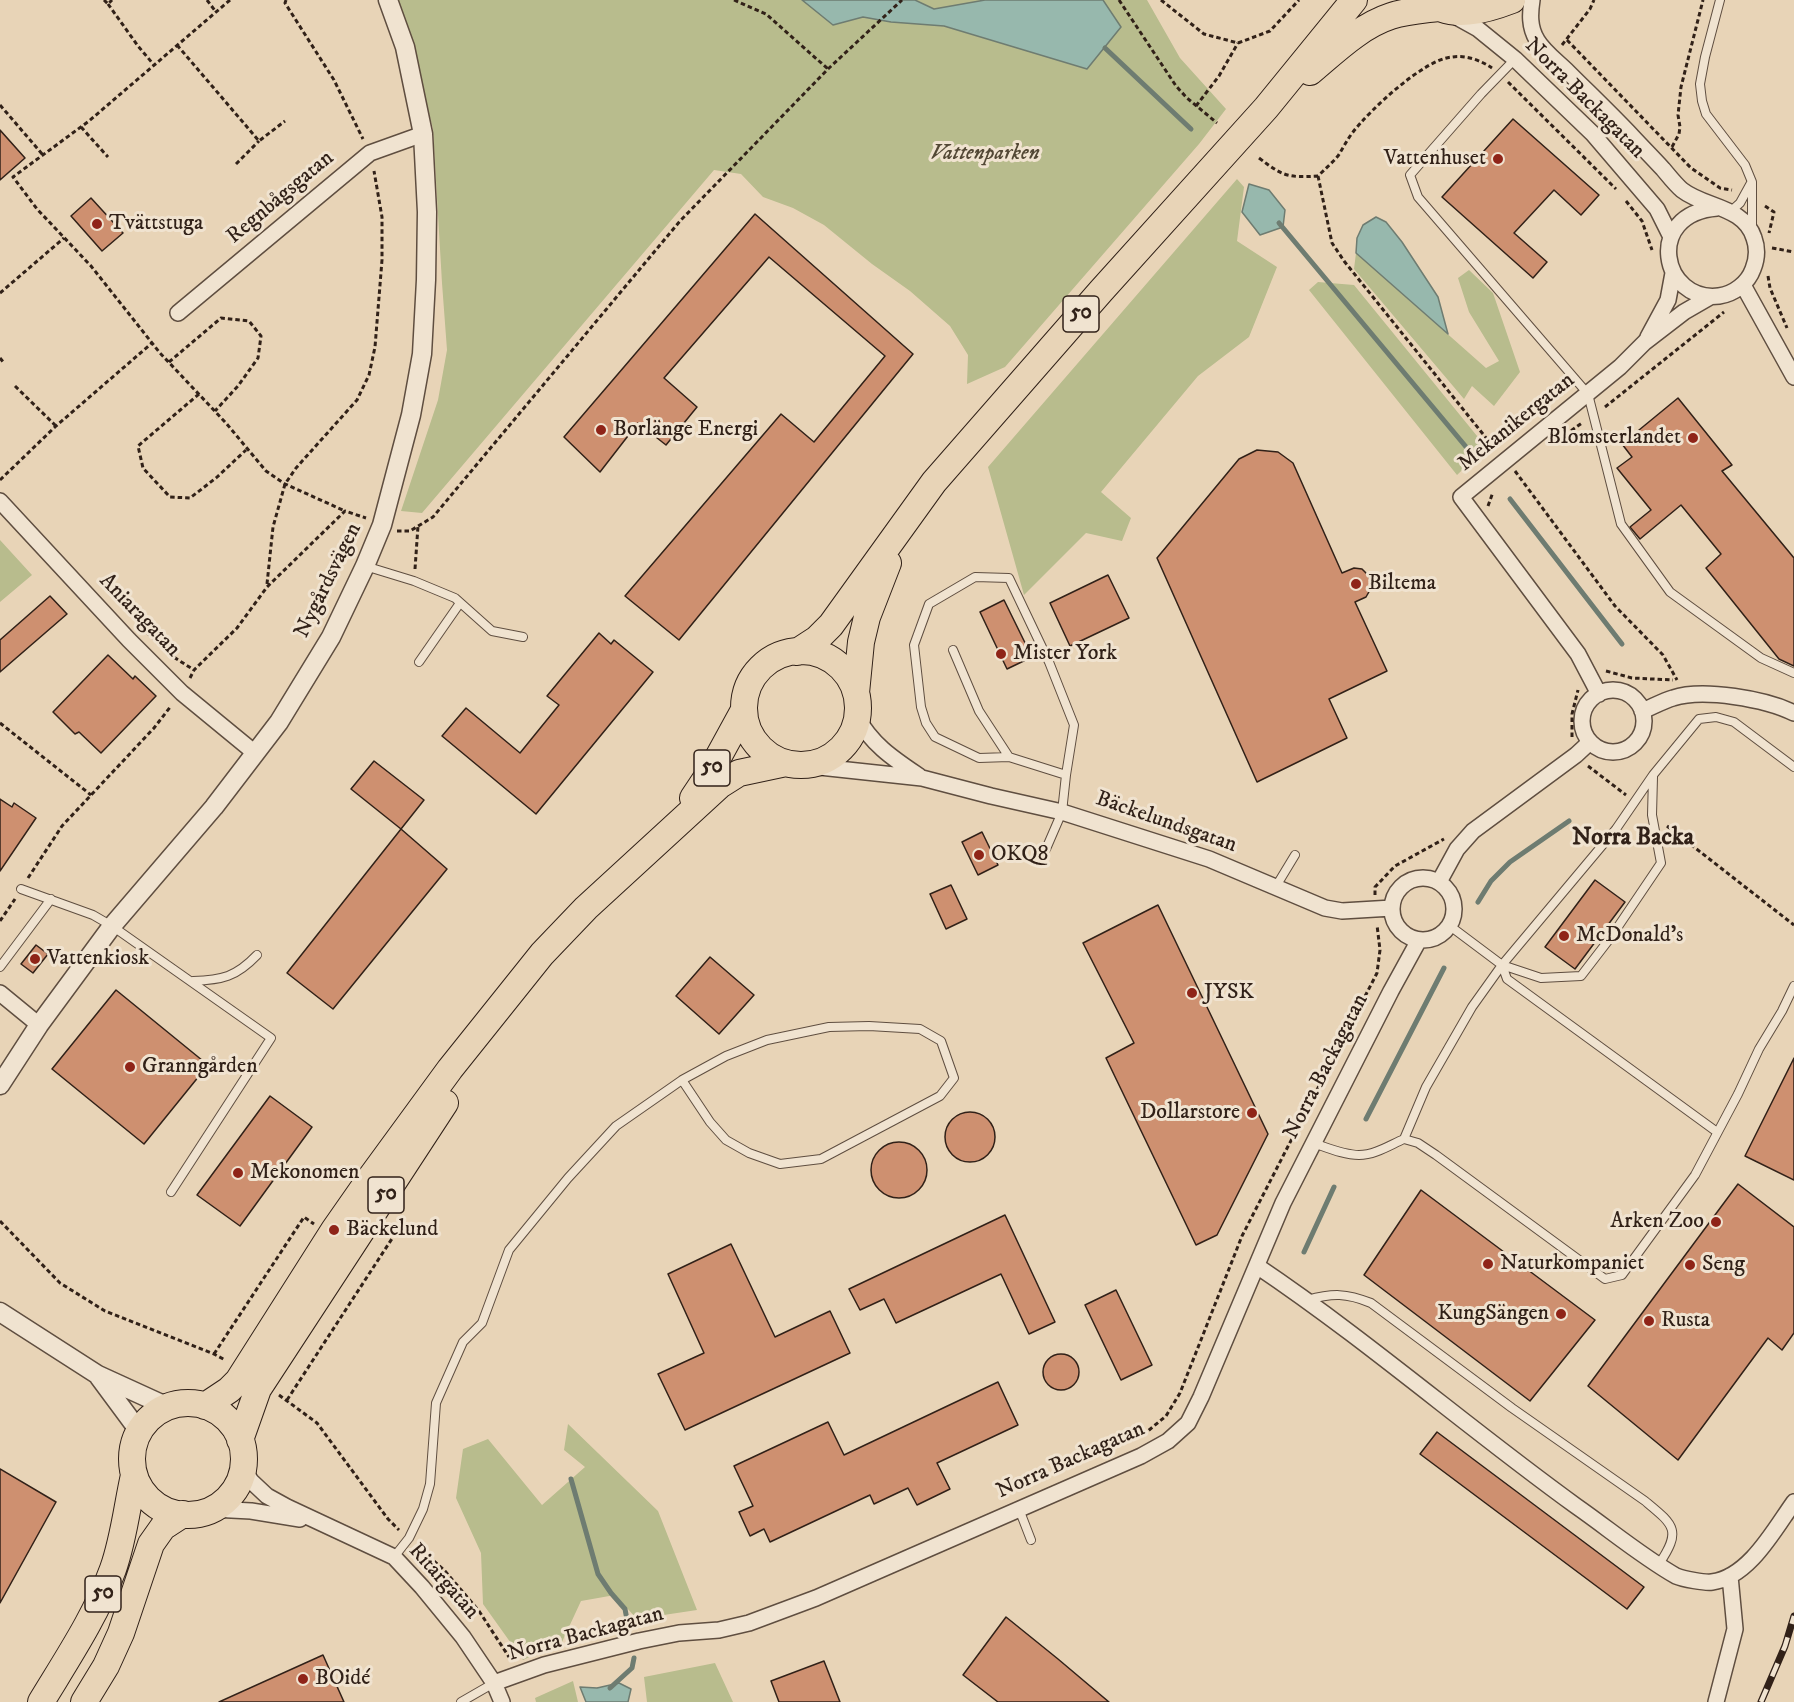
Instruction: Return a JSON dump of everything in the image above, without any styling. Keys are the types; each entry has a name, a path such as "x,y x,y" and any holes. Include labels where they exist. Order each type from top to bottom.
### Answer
{"highway":[{"name":"50","path":"797,652 817,639 831,626 934,482 1094,299 1266,108 1354,0"},
{"path":"1437,6 1465,12 1512,0"},
{"name":"50","path":"1266,108 1350,39 1370,27 1389,16 1437,6"},
{"name":"50","path":"857,705 861,642 867,616 903,526"},
{"path":"797,652 810,652 822,656 844,670 851,681 857,705 853,733 844,746 817,763 794,764 770,755 756,743 746,722 744,710 748,688 759,670 776,657 797,652"},
{"name":"50","path":"677,824 709,774 744,710"},
{"name":"50","path":"205,1406 238,1381 334,1230 365,1186 450,1069 542,954 586,908 720,785 740,773 794,764"},
{"name":"50","path":"240,1440 258,1389 542,954"},
{"path":"181,1404 205,1406 228,1420 240,1440 243,1469 234,1490 223,1502 212,1509 200,1514 183,1514 162,1509 143,1492 134,1475 132,1456 139,1431 147,1421 168,1407 181,1404"},
{"name":"50","path":"41,1702 98,1606 109,1580 124,1530 134,1475"},
{"name":"50","path":"84,1702 106,1666 121,1633 151,1544 163,1527 183,1514"}],"street":[{"name":"Nygårdsvägen","path":"0,1085 39,1025 112,926 214,807 279,722 331,637 382,525 411,415 422,354 427,223 423,134 405,47 388,0"},
{"name":"Norra Backagatan","path":"1532,0 1530,16 1537,40 1682,190 1724,210"},
{"name":"Norra Backagatan","path":"1437,6 1478,30 1515,59 1592,133 1658,209 1671,237"},
{"name":"Regnbågsgatan","path":"178,313 370,153 423,134"},
{"path":"1702,209 1724,210 1743,220 1752,232 1757,245 1752,273 1743,285 1733,292 1710,297 1696,293 1683,285 1673,273 1668,249 1671,237 1678,224 1689,215 1702,209"},
{"name":"Mekanikergatan","path":"1645,342 1668,300 1673,273"},
{"path":"1743,285 1794,377"},
{"name":"Mekanikergatan","path":"1599,694 1578,654 1461,497 1588,394 1645,342 1684,312 1710,297"},
{"name":"Aniaragatan","path":"0,501 129,640 182,693 255,753"},
{"path":"1609,690 1619,691 1637,701 1642,711 1644,721 1642,732 1629,748 1608,753 1598,749 1584,735 1582,716 1585,707 1599,694 1609,690"},
{"path":"1642,711 1675,697 1709,694 1752,699 1794,713"},
{"name":"Bäckelundsgatan","path":"857,705 865,732 887,755 922,778"},
{"path":"1439,882 1456,849 1473,831 1576,755 1590,742"},
{"name":"Bäckelundsgatan","path":"794,764 922,778 1062,812 1209,859 1325,908 1342,911 1392,908"},
{"path":"1429,878 1439,882 1447,888 1455,907 1450,926 1437,938 1419,940 1410,938 1396,925 1392,908 1394,897 1408,881 1429,878"},
{"name":"Norra Backagatan","path":"494,1683 544,1665 639,1641 679,1633 719,1630 748,1623 816,1598 1141,1456 1168,1441 1188,1423 1283,1203 1419,940"},
{"path":"0,993 39,1025"},
{"path":"1257,1266 1307,1300 1518,1464 1679,1577 1710,1583 1730,1576 1752,1559 1794,1502"},
{"path":"0,1312 98,1375 168,1407"},
{"path":"98,1375 139,1431"},
{"name":"Ritargatan","path":"243,1469 267,1496 394,1557 422,1587 462,1637 494,1683 502,1702"},
{"name":"Ritargatan","path":"212,1509 251,1511 321,1523"},
{"path":"1716,1702 1735,1629 1730,1576"}],"lane":[{"path":"1720,0 1700,84 1702,101 1706,114 1745,165 1752,182 1752,232"},
{"path":"1515,59 1410,175 1418,197 1588,394 1621,524 1670,592 1761,658 1794,673"},
{"path":"1724,210 1740,203 1752,182"},
{"path":"365,566 414,581 455,598 492,631 524,637"},
{"path":"1046,849 1062,812 1074,726 1049,662 1009,578 975,577 929,604 914,645 921,707 926,723 935,737 979,758 1009,757 1066,775"},
{"path":"419,662 460,603"},
{"path":"953,650 979,711 1009,757"},
{"path":"1313,1143 1360,1155 1377,1152 1404,1139 1426,1087 1472,1007 1502,965 1616,829 1653,775 1698,719 1716,717 1734,722 1794,767"},
{"path":"1450,926 1502,965 1541,978 1581,976 1611,937 1661,863 1652,815 1653,775"},
{"path":"1275,888 1295,855"},
{"path":"21,889 93,915 112,926 271,1038 171,1192"},
{"path":"0,967 51,899"},
{"path":"193,981 220,980 247,966 258,955"},
{"path":"1502,965 1507,979 1717,1132"},
{"path":"1404,1139 1418,1143 1436,1155 1605,1279 1622,1275 1695,1175 1794,986"},
{"path":"394,1557 409,1538 423,1509 430,1484 436,1403 463,1342 482,1323 509,1250 568,1178 616,1126 682,1080 726,1056 767,1040 829,1027 869,1026 920,1029 941,1041 954,1078 940,1096 821,1159 780,1164 749,1153 726,1140 710,1122 682,1080"},
{"path":"1307,1300 1341,1294 1371,1303 1512,1408 1645,1501 1672,1527 1674,1537 1659,1564"},
{"path":"1019,1509 1031,1540"},
{"path":"461,1702 494,1683"}],"path":[{"path":"104,0 154,65"},
{"path":"108,4 112,0"},
{"path":"207,0 216,12"},
{"path":"230,0 81,127 13,177 37,209 91,266 152,343 215,411 266,471 285,484 345,510"},
{"path":"267,586 273,527 285,484 296,468 357,400 369,375 375,347 382,241 382,217 370,153 334,80 285,3 286,0"},
{"path":"734,0 766,14 828,69 902,0"},
{"path":"1161,0 1204,34 1238,43 1270,31 1299,0"},
{"path":"1672,147 1679,134 1678,115 1681,87 1703,0"},
{"path":"1122,1 1176,86 1217,123"},
{"path":"1196,106 1219,75 1238,43"},
{"path":"177,45 259,141"},
{"path":"1259,158 1288,176 1318,176 1336,158 1354,132 1394,91 1422,70 1449,57 1476,60 1500,74 1621,193 1642,221 1652,251"},
{"path":"0,105 43,155"},
{"path":"236,164 259,141 285,121"},
{"path":"81,127 108,158"},
{"path":"1318,176 1332,243 1344,261 1504,461 1516,472 1615,606 1663,655 1677,680"},
{"path":"0,293 64,238"},
{"path":"1767,247 1794,252"},
{"path":"169,362 220,318 249,321 261,336 258,358 238,386 215,411"},
{"path":"0,480 56,426 152,343"},
{"path":"0,358 4,363"},
{"path":"15,386 56,426"},
{"path":"199,394 138,446 143,468 170,497 190,498 247,450"},
{"path":"414,581 418,526"},
{"path":"0,723 91,795"},
{"path":"1576,755 1598,775 1635,802"},
{"path":"1652,815 1794,924"},
{"path":"214,1354 304,1218 320,1227"},
{"path":"0,1221 60,1283 96,1306 224,1360"},
{"path":"287,1400 395,1234 384,1226"},
{"path":"1139,1438 1166,1416 1180,1393 1222,1287"},
{"path":"278,1394 317,1423 388,1520 452,1579 479,1611 508,1657 515,1660"}],"green space":[{"name":"Vattenparken","path":"394,0 1147,0 1180,58 1226,109 1199,144 1005,367 967,384 968,355 950,326 910,291 824,225 793,208 763,197 741,174 714,170 422,513 401,511 438,400 447,350 433,129 414,55"},
{"path":"1237,179 1244,187 1237,241 1277,267 1249,337 1198,376 1101,492 1131,518 1122,541 1086,533 1024,595 988,467"},
{"path":"1356,253 1486,368 1499,361 1469,312 1458,278 1469,270 1493,293 1520,372 1494,406 1472,386 1464,399 1354,269"},
{"path":"1318,282 1354,285 1486,447 1457,475 1309,290"},
{"path":"0,540 32,575 0,602"},
{"path":"568,1424 658,1511 697,1610 637,1619 615,1595 581,1601 562,1642 523,1660 483,1604 481,1553 456,1498 463,1449 488,1439 542,1505 585,1467 564,1450"},
{"path":"715,1663 733,1702 647,1702 644,1677"},
{"path":"573,1681 578,1702 536,1702 535,1698"}],"water":[{"path":"802,0 915,0 934,9 985,0 1103,0 1121,27 1087,69 944,26 891,22 863,17 833,25"},
{"path":"1249,184 1269,190 1285,210 1283,227 1260,235 1242,212"},
{"path":"1376,217 1386,222 1402,242 1438,297 1448,334 1356,253 1357,238 1363,225"},
{"path":"619,1683 631,1689 628,1702 586,1702 580,1687 597,1688"}],"building":[{"path":"1513,119 1599,195 1581,215 1554,190 1514,233 1547,262 1533,278 1442,197"},
{"path":"0,130 25,158 0,180"},
{"name":"Tvättstuga","path":"91,198 123,233 102,251 71,216"},
{"name":"Borlänge Energi","path":"755,214 913,354 679,640 625,596 781,414 814,442 885,356 769,257 664,378 697,407 666,445 638,423 600,472 564,437"},
{"path":"1678,398 1732,465 1722,471 1794,558 1794,666 1779,659 1706,568 1721,554 1681,505 1640,539 1630,527 1651,510 1617,468 1632,457 1622,444"},
{"path":"1257,450 1278,452 1293,463 1342,573 1354,568 1362,569 1368,575 1371,582 1370,590 1366,597 1355,602 1387,671 1329,699 1347,738 1257,782 1157,558 1239,459"},
{"path":"1108,575 1129,618 1070,646 1050,603"},
{"path":"50,596 67,614 0,672 0,640"},
{"path":"1004,600 1032,657 1007,669 980,612"},
{"path":"599,633 611,644 614,640 653,672 536,814 442,736 466,708 520,753 559,705 547,696"},
{"path":"108,655 133,679 135,676 156,696 101,753 79,732 75,734 53,712"},
{"path":"374,761 424,800 401,829 351,789"},
{"path":"0,799 12,807 14,803 36,818 0,871"},
{"path":"401,829 447,869 333,1009 287,973"},
{"path":"982,832 998,865 978,875 962,842"},
{"path":"1595,880 1625,902 1575,969 1545,947"},
{"path":"951,885 967,919 946,929 930,894"},
{"path":"1158,905 1268,1134 1217,1235 1196,1245 1106,1058 1134,1043 1083,943"},
{"name":"Vattenkiosk","path":"36,945 48,954 33,973 21,964"},
{"path":"710,957 754,995 719,1034 676,996"},
{"name":"Granngården","path":"116,990 208,1065 144,1144 52,1069"},
{"path":"1794,1058 1794,1180 1745,1156"},
{"path":"270,1096 312,1127 240,1226 197,1195"},
{"path":"975,1112 988,1119 994,1127 994,1147 988,1155 980,1161 965,1162 952,1155 946,1147 945,1132 952,1119 960,1113"},
{"path":"899,1142 914,1147 922,1155 927,1170 922,1185 914,1193 899,1198 884,1193 876,1185 871,1170 876,1155 884,1147"},
{"path":"1738,1184 1794,1227 1794,1333 1782,1350 1768,1338 1678,1460 1588,1386"},
{"path":"1421,1190 1595,1320 1530,1401 1364,1275"},
{"path":"1005,1215 1055,1322 1029,1334 1001,1274 896,1323 884,1299 860,1310 849,1289"},
{"path":"731,1244 775,1337 830,1311 850,1353 685,1430 658,1374 704,1353 668,1274"},
{"path":"1116,1290 1152,1365 1121,1380 1085,1305"},
{"path":"1061,1354 1074,1359 1079,1372 1074,1385 1061,1390 1048,1385 1043,1372 1048,1359"},
{"path":"998,1382 1018,1425 937,1463 950,1489 917,1505 908,1488 874,1504 870,1495 770,1542 764,1529 750,1536 739,1512 753,1506 734,1466 828,1422 844,1455"},
{"path":"1437,1432 1644,1587 1627,1609 1420,1454"},
{"path":"0,1469 56,1502 0,1603"},
{"path":"1006,1617 1109,1702 998,1702 963,1675"},
{"name":"BOidé","path":"323,1655 344,1702 219,1702"},
{"path":"824,1661 840,1702 779,1702 771,1681"}],"waterway":[{"path":"1105,48 1191,129"},
{"path":"1279,223 1472,454"},
{"path":"1510,499 1622,644"},
{"path":"1478,902 1491,881 1510,862 1569,821"},
{"path":"1366,1119 1444,968"},
{"path":"1304,1252 1334,1187"},
{"path":"571,1479 598,1574 625,1609 628,1625"},
{"path":"610,1688 632,1668 634,1658"}],"railway":[{"path":"1761,1702 1785,1646 1794,1616"}],"place":[{"name":"Vattenhuset","path":"1498,159"},
{"name":"Tvättstuga","path":"97,224"},
{"name":"Borlänge Energi","path":"601,430"},
{"name":"Blomsterlandet","path":"1693,438"},
{"name":"Biltema","path":"1356,584"},
{"name":"Mister York","path":"1001,654"},
{"name":"OKQ8","path":"979,855"},
{"name":"McDonald's","path":"1564,936"},
{"name":"Vattenkiosk","path":"35,959"},
{"name":"JYSK","path":"1192,993"},
{"name":"Granngården","path":"130,1067"},
{"name":"Dollarstore","path":"1252,1113"},
{"name":"Mekonomen","path":"238,1173"},
{"name":"Arken Zoo","path":"1716,1222"},
{"name":"Bäckelund","path":"334,1230"},
{"name":"Naturkompaniet","path":"1488,1264"},
{"name":"Seng","path":"1690,1265"},
{"name":"KungSängen","path":"1561,1314"},
{"name":"Rusta","path":"1649,1321"},
{"name":"BOidé","path":"303,1679"}],"district":[{"name":"Norra Backa","path":"1633,839"}]}
